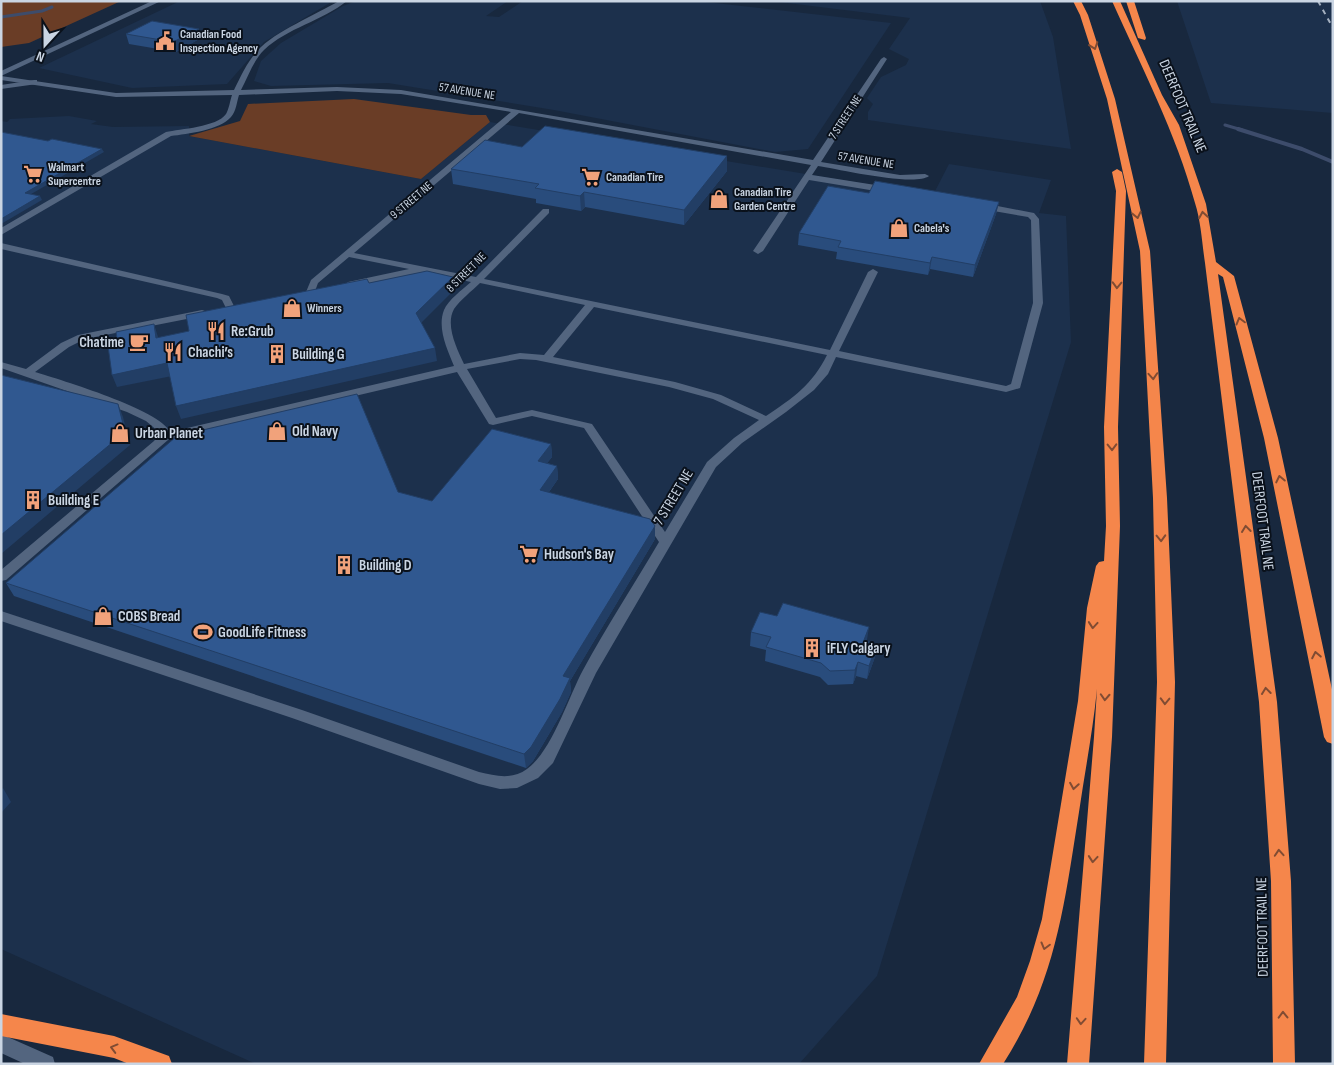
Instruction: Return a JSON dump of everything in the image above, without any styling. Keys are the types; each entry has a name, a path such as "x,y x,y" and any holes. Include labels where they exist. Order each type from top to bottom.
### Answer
{"highway":[{"path":"1076,1 1084,15 1111,99 1145,251 1160,498 1166,682 1155,1064"},
{"name":"DEERFOOT TRAIL NE","path":"1116,1 1158,95 1174,125 1201,204 1211,263 1268,702 1281,881 1284,1064"},
{"path":"1130,1 1158,95"},
{"path":"1078,1064 1103,737 1113,526 1111,427 1121,191 1106,108 1111,99"},
{"path":"1211,263 1228,276 1271,438 1333,737"},
{"path":"990,1064 1005,1042 1026,1002 1041,961 1052,919 1087,701 1095,608 1113,526"},
{"path":"1,1025 114,1047 160,1064"}],"street":[{"path":"1,74 158,1"},
{"path":"1,232 169,134 195,130 230,115 236,93 252,60 262,49 277,38 344,1"},
{"name":"7 STREET NE","path":"758,251 884,59"},
{"path":"1,65 31,60"},
{"path":"31,60 25,68 25,72 34,82"},
{"name":"57 AVENUE NE","path":"1,78 124,95 366,89 401,92 517,110 900,177 926,176"},
{"path":"1,86 34,82"},
{"name":"9 STREET NE","path":"311,292 314,282 517,110"},
{"path":"807,176 895,191"},
{"path":"348,254 1006,389 1016,386 1038,303 1035,219 1031,214 973,205"},
{"name":"8 STREET NE","path":"459,368 446,322 446,316 453,303 546,211"},
{"path":"1,246 226,298 225,309 82,337 65,345 28,372"},
{"path":"339,286 424,269"},
{"name":"7 STREET NE","path":"1,616 494,782 512,783 525,780 538,771 556,746 589,672 712,464 732,444 795,402 814,386 823,374 873,272"},
{"path":"547,358 591,304"},
{"path":"1,577 164,437 504,358 520,356 547,358 693,389 732,403 767,420"},
{"path":"1,365 28,372 142,415 165,431 164,437"},
{"path":"459,368 492,422 532,413 588,426 665,541"},
{"path":"1,1043 46,1064"}],"shaded area":[{"path":"1,1 121,1 29,43 1,47"},
{"path":"180,1 333,1 264,42 227,84 132,88 39,68"},
{"path":"356,1 508,1 486,16 499,17 523,1 697,1 891,23 808,149 775,152 554,110 388,83 271,86 254,81 261,61 281,43 343,6"},
{"path":"771,1 1040,1 1053,37 1071,149 868,120 868,112 873,104 867,98 881,77 906,65 909,59 889,49 910,18"},
{"path":"1177,1 1333,1 1333,113 1211,103"},
{"path":"354,99 471,115 486,115 490,122 421,179 189,136 240,121 248,104"},
{"path":"69,116 97,121 91,124 113,127 189,126 189,136 421,179 490,122 933,195 949,164 1051,180 1039,213 1066,216 1071,342 877,976 799,1064 256,1064 1,949 1,121"}],"building":[{"path":"152,21 199,29 173,42 126,34"},
{"name":"Canadian Tire","path":"545,126 727,156 684,210 584,192 580,196 535,188 539,184 451,169 485,140 522,147"},
{"name":"Walmart Supercentre","path":"1,132 48,141 52,139 102,149 25,193 40,196 1,219"},
{"name":"Cabela's","path":"875,181 999,202 975,265 932,257 930,263 838,247 841,241 799,233 828,186 869,193"},
{"name":"Building G","path":"427,271 453,277 416,313 435,348 176,406 167,363 112,375 108,346 118,344 116,332 154,324 156,338 189,331 186,315 367,279 369,283"},
{"name":"Building E","path":"1,375 118,404 125,432 1,535"},
{"name":"Building D","path":"357,394 398,492 432,501 492,429 551,444 538,461 557,466 540,490 650,519 655,526 563,676 570,678 560,699 531,747 524,754 6,583 177,436"},
{"name":"iFLY Calgary","path":"783,603 869,627 864,640 877,644 869,666 858,662 855,670 830,671 821,663 766,647 771,637 751,632 760,612 777,616"}],"waterway":[{"path":"1,17 42,11 52,7"},
{"path":"1225,125 1242,130"},
{"path":"1238,129 1302,149 1333,162"}],"railway":[{"path":"1318,1 1333,28"}],"place":[{"name":"Canadian Food Inspection Agency","path":"165,41"},
{"name":"Walmart Supercentre","path":"33,174"},
{"name":"Canadian Tire","path":"591,177"},
{"name":"Canadian Tire Garden Centre","path":"719,199"},
{"name":"Cabela's","path":"899,228"},
{"name":"Winners","path":"292,308"},
{"name":"Re:Grub","path":"216,331"},
{"name":"Chatime","path":"139,342"},
{"name":"Chachi’s","path":"173,352"},
{"name":"Building G","path":"277,354"},
{"name":"Old Navy","path":"277,431"},
{"name":"Urban Planet","path":"120,433"},
{"name":"Building E","path":"33,500"},
{"name":"Hudson's Bay","path":"529,554"},
{"name":"Building D","path":"344,565"},
{"name":"COBS Bread","path":"103,616"},
{"name":"GoodLife Fitness","path":"203,632"},
{"name":"iFLY Calgary","path":"812,648"}]}
